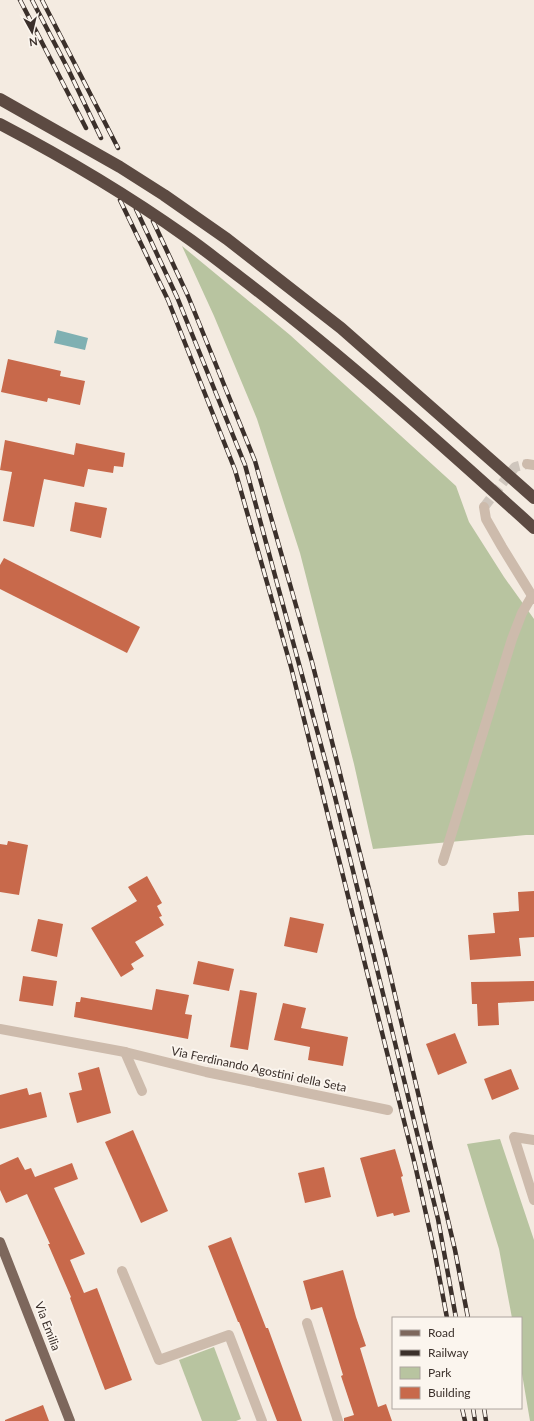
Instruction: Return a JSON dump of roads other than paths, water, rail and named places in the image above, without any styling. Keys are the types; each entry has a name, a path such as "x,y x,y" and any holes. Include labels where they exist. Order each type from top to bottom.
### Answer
{"highway":[{"path":"0,99 120,166 227,240 341,328 534,498"},
{"path":"0,124 67,161 153,214 192,241 280,308 357,371 534,528"}],"main road":[{"name":"Via Emilia","path":"0,1242 70,1421"}],"street":[{"path":"444,861 512,639 522,613 533,597 486,519 484,507"},
{"name":"Via Ferdinando Agostini della Seta","path":"0,1029 125,1052 206,1072 388,1110"},
{"path":"125,1052 142,1091"},
{"path":"534,1140 514,1137 534,1200"},
{"path":"122,1271 159,1360 229,1335 262,1421"},
{"path":"307,1323 338,1421"}],"water":[{"path":"57,330 88,338 85,350 54,343"}],"tunnel":[{"path":"484,507 515,467 527,464"}],"railway":[{"path":"20,0 86,128"},
{"path":"32,0 68,69 101,138"},
{"path":"42,0 118,148"},
{"path":"120,200 168,300 235,470 291,667 415,1165 435,1254 447,1317"},
{"path":"136,209 177,297 245,465 334,793 438,1219 456,1317"},
{"path":"153,221 188,296 255,461 312,662 386,957 455,1250 468,1317"},
{"path":"462,1409 465,1421"},
{"path":"473,1409 475,1421"},
{"path":"484,1409 486,1421"}]}
